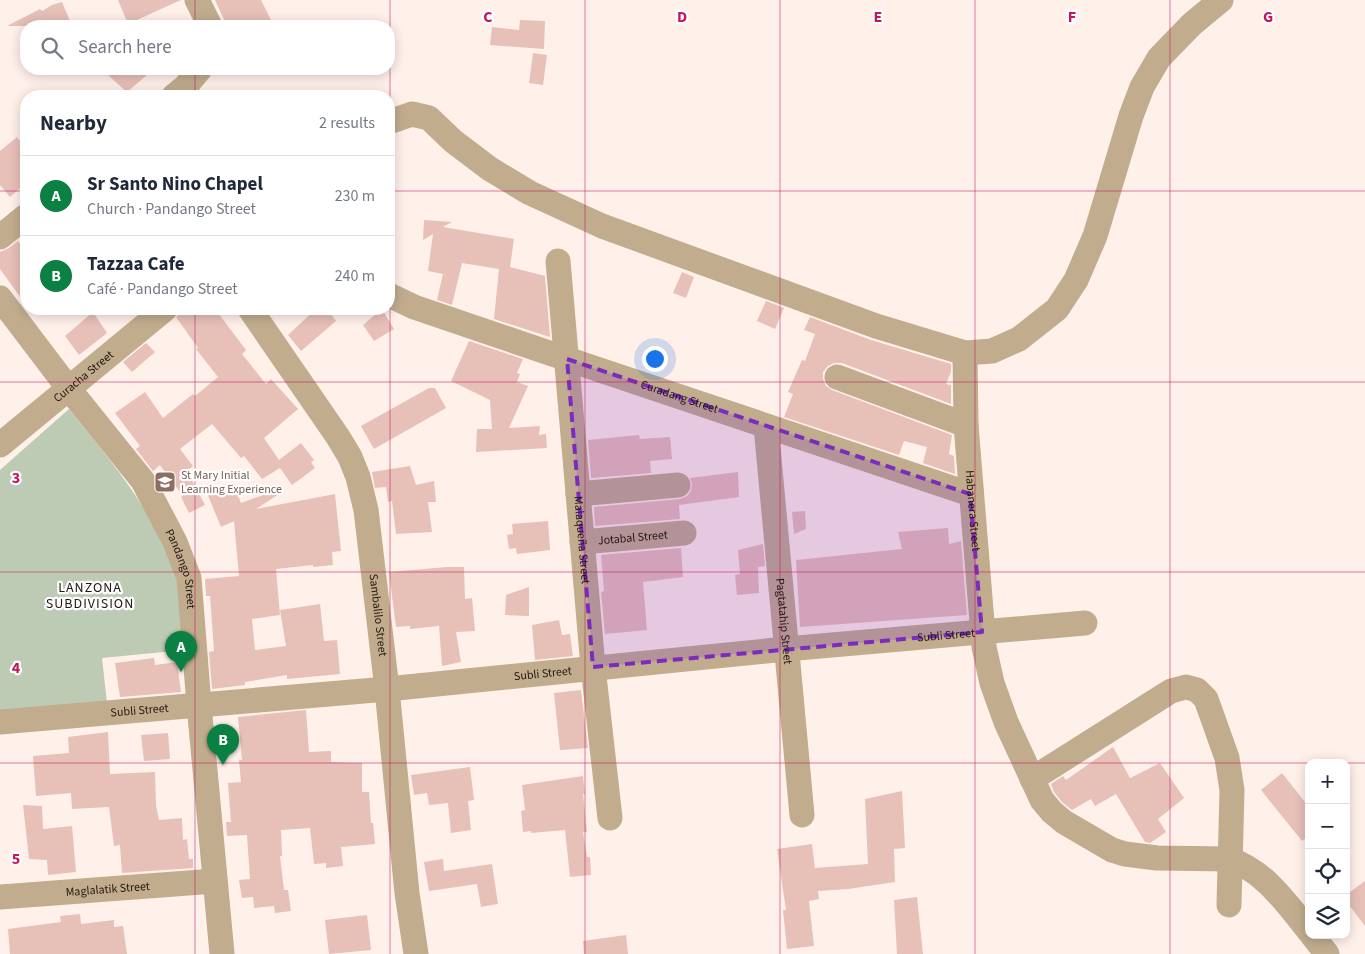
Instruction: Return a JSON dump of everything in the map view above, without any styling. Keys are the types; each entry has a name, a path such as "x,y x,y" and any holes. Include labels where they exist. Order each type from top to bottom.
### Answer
{"street":[{"path":"197,0 207,20"},
{"path":"396,119 412,114 429,118 453,141 490,169 530,193 602,226 876,326 966,353 992,351 1019,339 1057,308 1076,280 1095,236 1131,116 1142,87 1159,58 1192,24 1221,0"},
{"path":"181,90 195,75"},
{"path":"0,237 20,221"},
{"name":"Malaqueña Street","path":"558,261 593,667 610,818"},
{"name":"Pandango Street","path":"0,298 69,389 143,481 175,542 189,578 222,954"},
{"name":"Curadang Street","path":"395,298 567,360 970,494"},
{"name":"Curacha Street","path":"0,445 158,315"},
{"name":"Sambalilo Street","path":"254,315 338,437 350,457 358,477 366,510 387,689 407,893 416,954"},
{"name":"Habanera Street","path":"966,353 966,426 982,632 992,684 1006,722 1042,800 1064,822 1112,850 1142,857 1230,859"},
{"path":"837,377 966,426"},
{"name":"Pagtatahip Street","path":"766,426 802,815"},
{"path":"578,494 678,485"},
{"name":"Jotabal Street","path":"582,542 684,533"},
{"name":"Subli Street","path":"0,722 387,689 593,667 1085,623"},
{"path":"1032,779 1170,691 1186,687 1197,690 1206,699 1227,758 1232,790 1229,905"},
{"path":"1230,859 1250,868 1262,877 1305,926"},
{"name":"Maglalatik Street","path":"0,897 215,881"},
{"path":"1315,939 1327,954"}],"highlighted area":[{"path":"567,359 970,494 982,632 593,667"}],"green space":[{"path":"69,409 133,492 147,513 170,559 180,592 184,650 102,658 107,703 0,711 0,470"}],"building":[{"path":"118,0 181,0 137,20 126,20"},
{"path":"215,0 261,0 271,20 224,20"},
{"path":"62,2 70,20 20,20 20,26 7,26 40,9 42,11"},
{"path":"520,20 545,21 544,49 490,45 492,27 519,30"},
{"path":"533,53 547,55 543,85 529,83"},
{"path":"108,75 147,75 129,90 125,90"},
{"path":"17,137 20,141 20,188 10,197 0,185 0,151"},
{"path":"424,220 452,222 443,227 514,239 510,267 545,276 550,337 494,319 499,269 462,263 452,305 437,300 443,274 428,271 433,234 423,240"},
{"path":"18,241 20,244 20,297 0,269 0,252"},
{"path":"682,272 694,277 686,298 673,293"},
{"path":"766,301 784,308 775,329 757,321"},
{"path":"90,315 95,315 107,333 79,355 65,336"},
{"path":"179,315 220,315 246,350 242,354 266,384 271,379 298,409 264,438 279,460 301,443 314,460 311,462 315,468 292,485 280,468 262,479 244,456 241,458 212,424 180,449 193,466 187,471 205,505 189,513 181,497 183,496 160,465 153,471 136,449 140,446 115,413 145,392 163,418 218,377 196,349 198,348 176,317"},
{"path":"310,315 332,315 336,321 301,351 288,335"},
{"path":"375,315 386,315 394,329 374,341 363,325"},
{"path":"810,317 871,340 951,364 951,372 946,384 951,385 951,404 842,363 834,363 828,366 823,372 823,379 826,386 832,390 952,435 949,454 954,456 955,474 923,463 927,447 904,441 899,455 784,417 793,394 788,392 802,360 805,361 815,334 804,330"},
{"path":"469,341 523,359 517,373 520,374 517,382 528,386 509,428 540,426 539,435 546,434 547,448 476,452 477,429 492,429 490,400 451,381"},
{"path":"146,343 155,352 132,372 123,362"},
{"path":"429,388 435,388 446,408 374,449 361,426"},
{"path":"639,435 640,439 670,437 672,459 650,461 651,473 591,478 588,440"},
{"path":"410,466 416,485 434,481 436,502 428,502 432,532 396,534 392,501 388,502 386,487 375,488 372,472"},
{"path":"738,472 739,497 679,505 680,519 595,526 594,507 680,499 687,496 691,491 692,484 690,478"},
{"path":"233,483 241,503 277,490 279,494 256,509 335,494 341,551 332,552 333,565 276,569 280,615 252,619 255,650 286,646 280,610 320,604 324,641 337,640 340,674 287,679 287,675 245,682 245,685 212,689 209,652 214,651 210,596 206,596 205,579 239,576 234,521 221,527 207,493"},
{"path":"805,511 806,529 794,534 792,512"},
{"path":"548,521 550,550 517,554 516,548 509,549 507,535 513,534 512,524"},
{"path":"948,528 949,544 961,541 967,615 800,627 796,560 902,549 898,532"},
{"path":"763,544 765,566 758,567 759,593 737,595 735,575 740,574 738,550"},
{"path":"681,548 683,577 643,582 647,630 605,634 601,592 604,591 601,555"},
{"path":"464,567 465,599 472,598 475,631 456,632 461,662 442,666 439,626 410,629 410,626 396,627 389,572"},
{"path":"529,587 529,616 505,615 506,595"},
{"path":"559,620 562,635 570,634 573,656 535,660 532,625"},
{"path":"154,658 155,665 177,662 181,692 120,697 115,663"},
{"path":"581,690 588,748 560,750 554,693"},
{"path":"306,710 309,752 331,751 331,762 362,763 362,792 369,792 371,823 373,823 375,844 341,847 343,866 326,868 326,863 314,864 310,828 281,830 282,856 280,856 284,890 288,890 291,911 275,913 274,906 254,908 253,897 242,898 239,880 250,879 247,835 227,836 226,822 231,822 228,783 241,782 239,760 242,760 238,717"},
{"path":"108,732 110,774 155,772 156,805 159,820 182,818 183,840 187,839 189,859 193,859 193,868 122,873 120,845 114,846 109,807 72,809 71,793 36,796 33,756 69,753 68,737"},
{"path":"168,733 170,759 144,761 141,735"},
{"path":"1113,747 1130,778 1160,763 1184,798 1158,819 1166,832 1150,843 1145,842 1116,794 1095,806 1091,799 1072,810 1054,792 1051,784 1063,776 1066,780"},
{"path":"470,767 474,800 468,801 471,830 451,833 448,803 429,805 427,793 414,795 411,775"},
{"path":"1282,773 1305,802 1305,839 1302,841 1261,790"},
{"path":"583,776 587,832 583,832 587,857 590,857 591,875 570,877 565,830 523,832 521,811 525,810 522,785"},
{"path":"902,791 905,848 894,849 895,882 818,891 819,899 809,901 814,946 787,949 783,910 786,910 777,849 812,844 815,868 868,864 865,799"},
{"path":"23,805 42,806 43,829 72,826 76,872 48,875 47,860 29,859"},
{"path":"443,859 444,871 492,864 498,904 481,907 477,884 429,891 424,862"},
{"path":"1365,881 1365,926 1350,906 1350,892"},
{"path":"917,897 923,954 897,954 894,900"},
{"path":"80,914 81,924 114,920 114,927 123,926 127,954 10,954 8,929 61,922 60,916"},
{"path":"367,915 371,950 329,954 325,920"},
{"path":"626,935 628,954 584,954 583,941"}],"place":[{"name":"St Mary Initial Learning Experience","path":"165,482"},
{"name":"Sr Santo Nino Chapel","path":"181,672"},
{"name":"Tazzaa Cafe","path":"223,765"}],"district":[{"name":"LANZONA SUBDIVISION","path":"90,596"}]}
